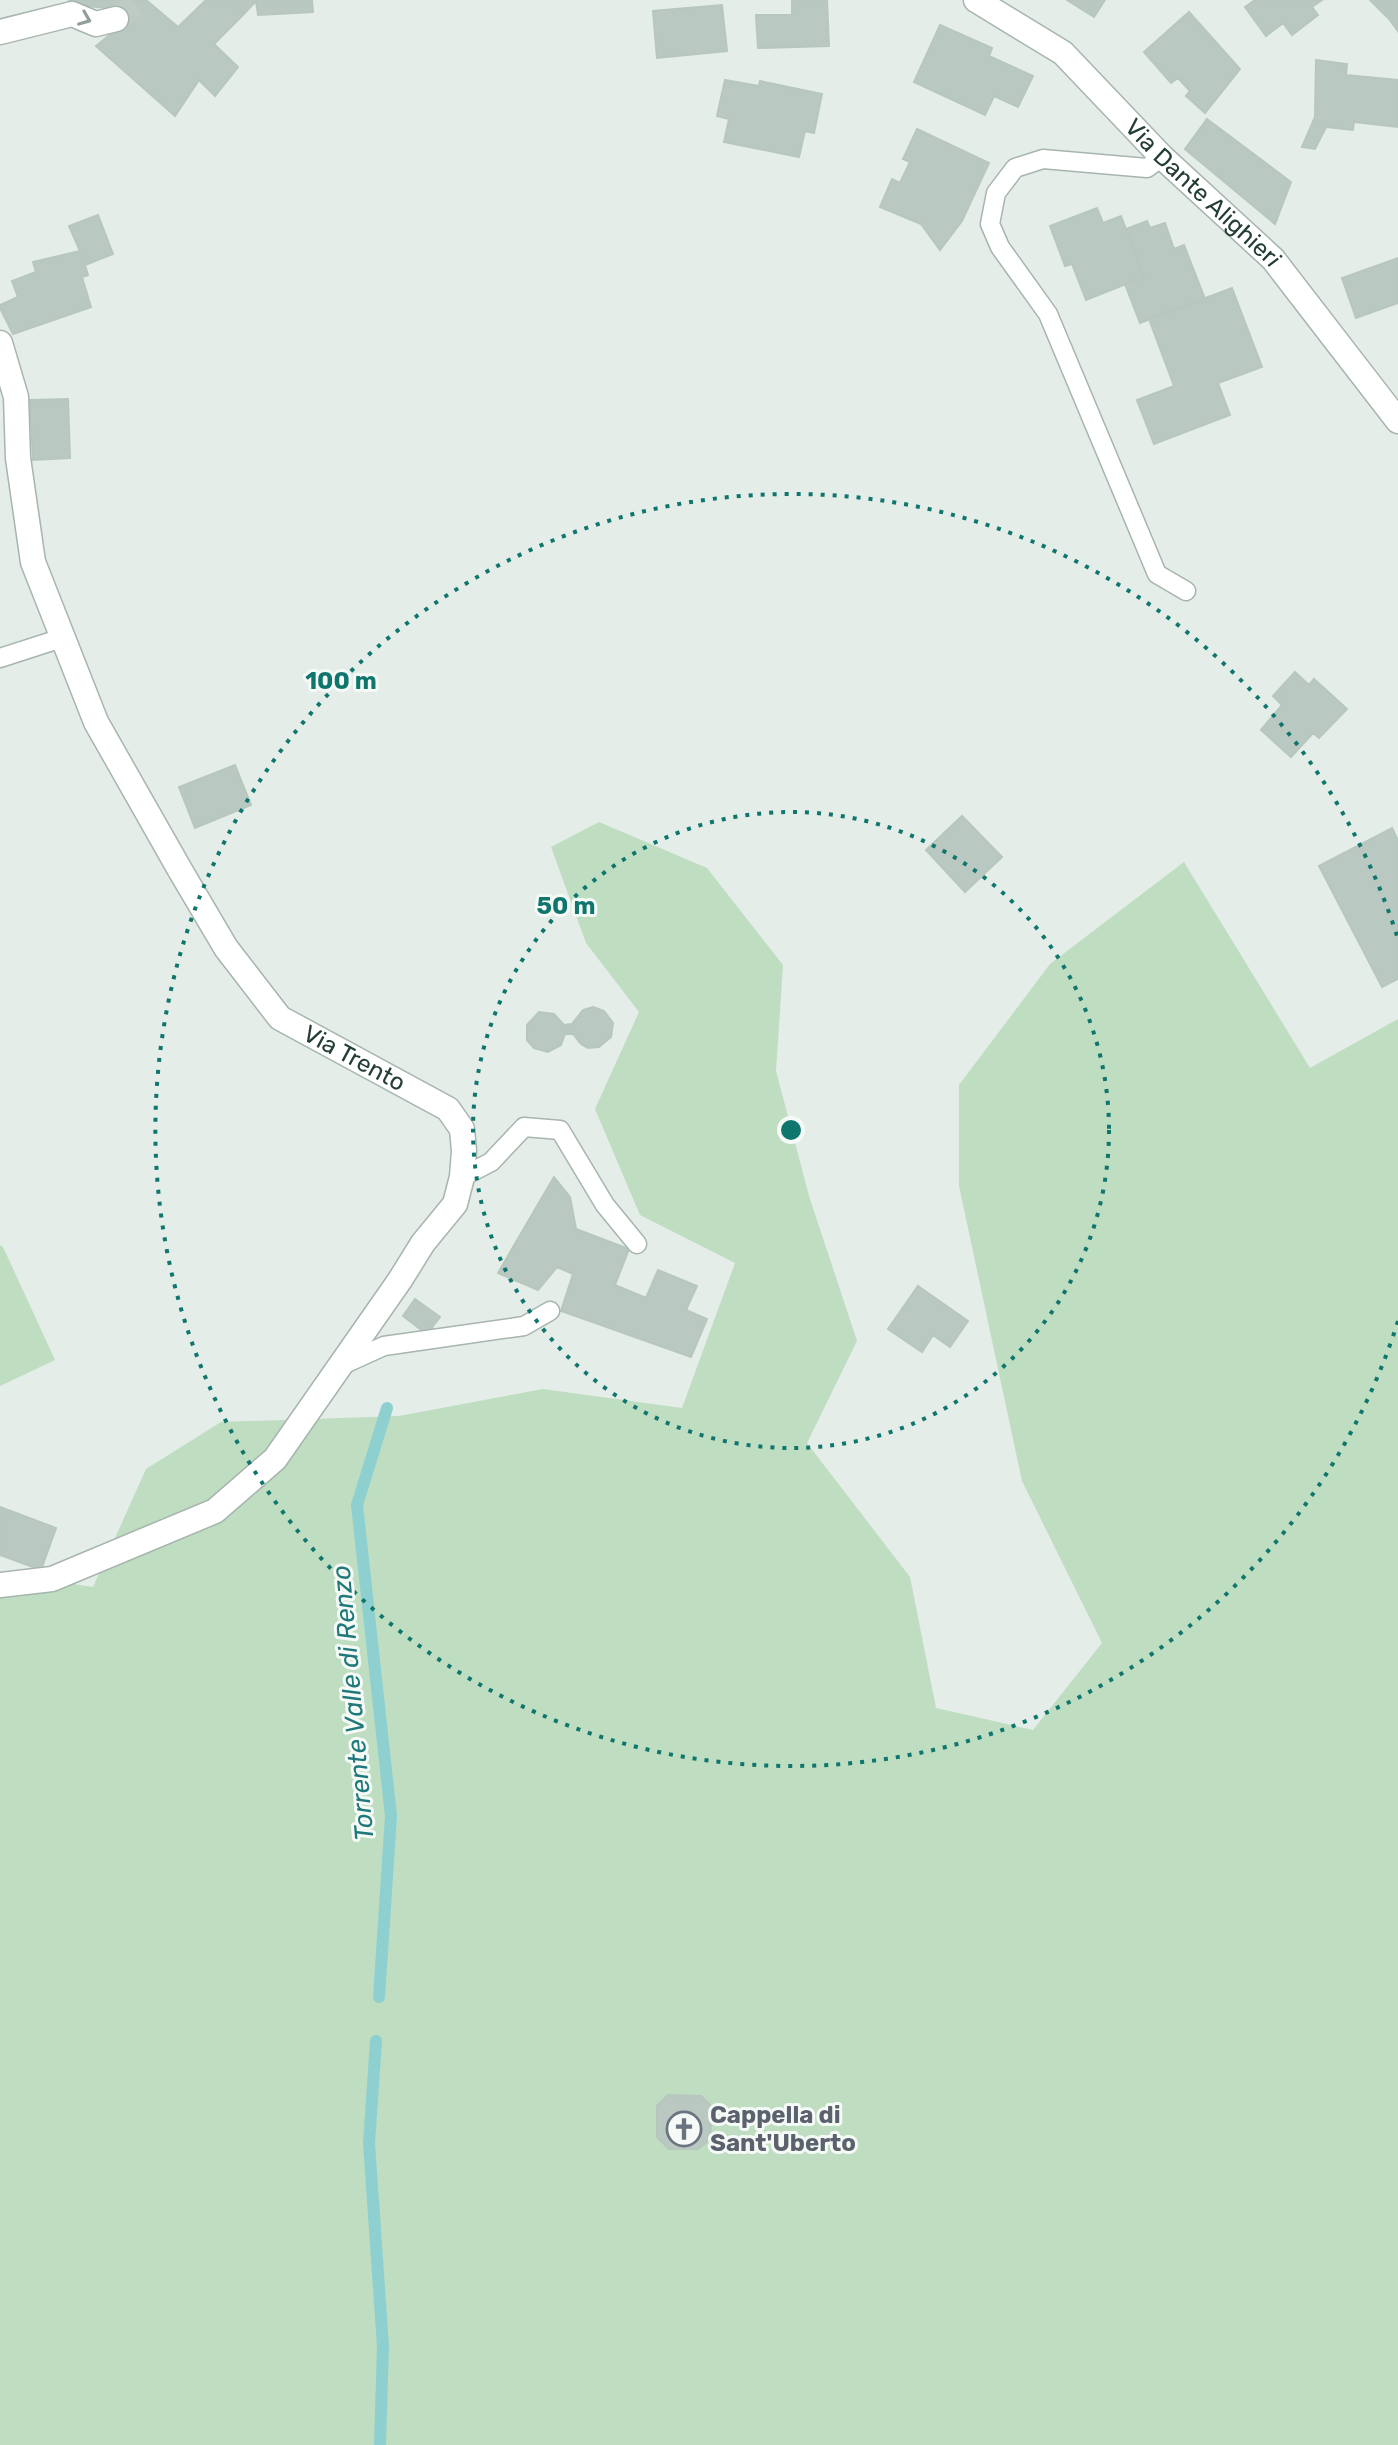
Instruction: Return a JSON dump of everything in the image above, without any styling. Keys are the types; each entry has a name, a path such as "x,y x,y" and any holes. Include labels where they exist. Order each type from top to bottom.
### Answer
{"street":[{"name":"Via Dante Alighieri","path":"976,0 1063,53 1162,157 1273,259 1398,421"},
{"path":"0,32 72,14 96,24 116,19"},
{"name":"Via Trento","path":"0,343 16,397 18,458 33,562 96,722 226,948 280,1018 448,1109 462,1129 462,1177 455,1204 423,1243 275,1459 215,1511 52,1579 0,1585"}],"lane":[{"path":"1162,157 1147,168 1043,159 1015,168 996,193 990,224 1000,247 1048,314 1157,574 1186,591"},
{"path":"0,658 62,638"},
{"path":"462,1177 491,1162 524,1127 560,1130 605,1205 637,1244"},
{"path":"340,1366 384,1346 524,1326 550,1311"}],"green space":[{"path":"599,822 707,868 783,965 776,1071 809,1196 857,1341 807,1443 910,1577 936,1708 1033,1730 1102,1643 1022,1481 959,1186 959,1085 1050,964 1184,862 1310,1068 1398,1019 1398,2445 0,2445 0,1573 93,1587 146,1469 221,1422 399,1416 543,1389 682,1408 735,1263 640,1215 595,1109 639,1012 586,943 551,847"},
{"path":"0,1245 55,1360 0,1386"}],"building":[{"path":"69,0 127,0 111,13 107,8 76,5"},
{"path":"127,0 146,0 178,27 206,0 231,0 244,14 214,44 238,67 215,96 199,80 175,116 96,46 122,25 111,13"},
{"path":"231,0 312,0 313,12 258,15 256,1 244,14"},
{"path":"792,0 827,0 829,46 758,48 756,15 792,15"},
{"path":"1067,0 1105,0 1094,17"},
{"path":"1255,0 1322,0 1312,7 1318,15 1292,35 1283,23 1266,36 1245,7"},
{"path":"1370,0 1398,0 1398,31 1389,19"},
{"path":"722,5 727,51 657,58 653,11"},
{"path":"1189,12 1240,69 1205,113 1186,96 1190,91 1178,78 1171,83 1144,52"},
{"path":"940,25 992,48 989,56 1033,76 1018,107 994,96 985,115 914,82"},
{"path":"1316,60 1347,64 1346,75 1398,80 1398,127 1354,122 1353,130 1326,127 1315,149 1302,147 1315,117"},
{"path":"725,80 759,86 760,81 822,94 814,133 805,131 799,157 724,142 729,119 717,116"},
{"path":"1207,119 1291,182 1275,224 1185,149"},
{"path":"917,129 989,163 962,221 940,250 921,224 880,207 892,179 900,183 910,162 903,159"},
{"path":"1097,208 1103,223 1121,216 1144,277 1086,300 1072,264 1065,266 1050,226"},
{"path":"98,215 113,254 85,265 88,275 82,277 91,307 13,334 0,308 0,305 18,297 12,281 36,272 33,262 80,251 69,226"},
{"path":"1147,221 1150,228 1165,223 1174,249 1184,245 1205,299 1140,323 1125,284 1144,277 1126,229"},
{"path":"1398,258 1398,303 1356,318 1342,278"},
{"path":"1232,288 1262,367 1218,383 1230,415 1154,444 1137,400 1174,386 1149,319"},
{"path":"68,399 70,458 33,460 30,400"},
{"path":"1295,672 1309,685 1314,679 1347,709 1319,738 1313,733 1291,757 1261,730 1282,705 1273,696"},
{"path":"235,765 251,805 195,828 179,787"},
{"path":"962,816 1002,857 965,892 926,850"},
{"path":"1392,828 1398,841 1398,979 1382,987 1319,866"},
{"path":"593,1007 604,1011 613,1023 611,1037 599,1047 588,1048 573,1034 565,1034 561,1045 548,1052 534,1048 527,1040 527,1025 539,1012 554,1014 564,1025 572,1024 583,1010"},
{"path":"554,1177 570,1197 576,1229 629,1249 615,1285 646,1298 658,1270 697,1286 686,1310 707,1319 691,1357 561,1311 573,1274 557,1267 538,1290 498,1273"},
{"path":"918,1286 968,1321 950,1347 933,1335 922,1352 888,1329"},
{"path":"415,1299 440,1317 427,1334 403,1316"},
{"path":"0,1507 56,1528 41,1570 0,1555"},
{"name":"Cappella di Sant'Uberto","path":"668,2095 701,2096 712,2107 710,2139 698,2149 669,2149 657,2137 657,2106"}],"waterway":[{"name":"Torrente Valle di Renzo","path":"379,1997 391,1816 357,1505 387,1408"},
{"name":"Torrente Valle di Renzo","path":"376,2041 369,2143 383,2346 380,2445"}],"tunnel":[{"path":"116,19 142,0"}],"place":[{"name":"Cappella di Sant'Uberto","path":"684,2129"}]}
